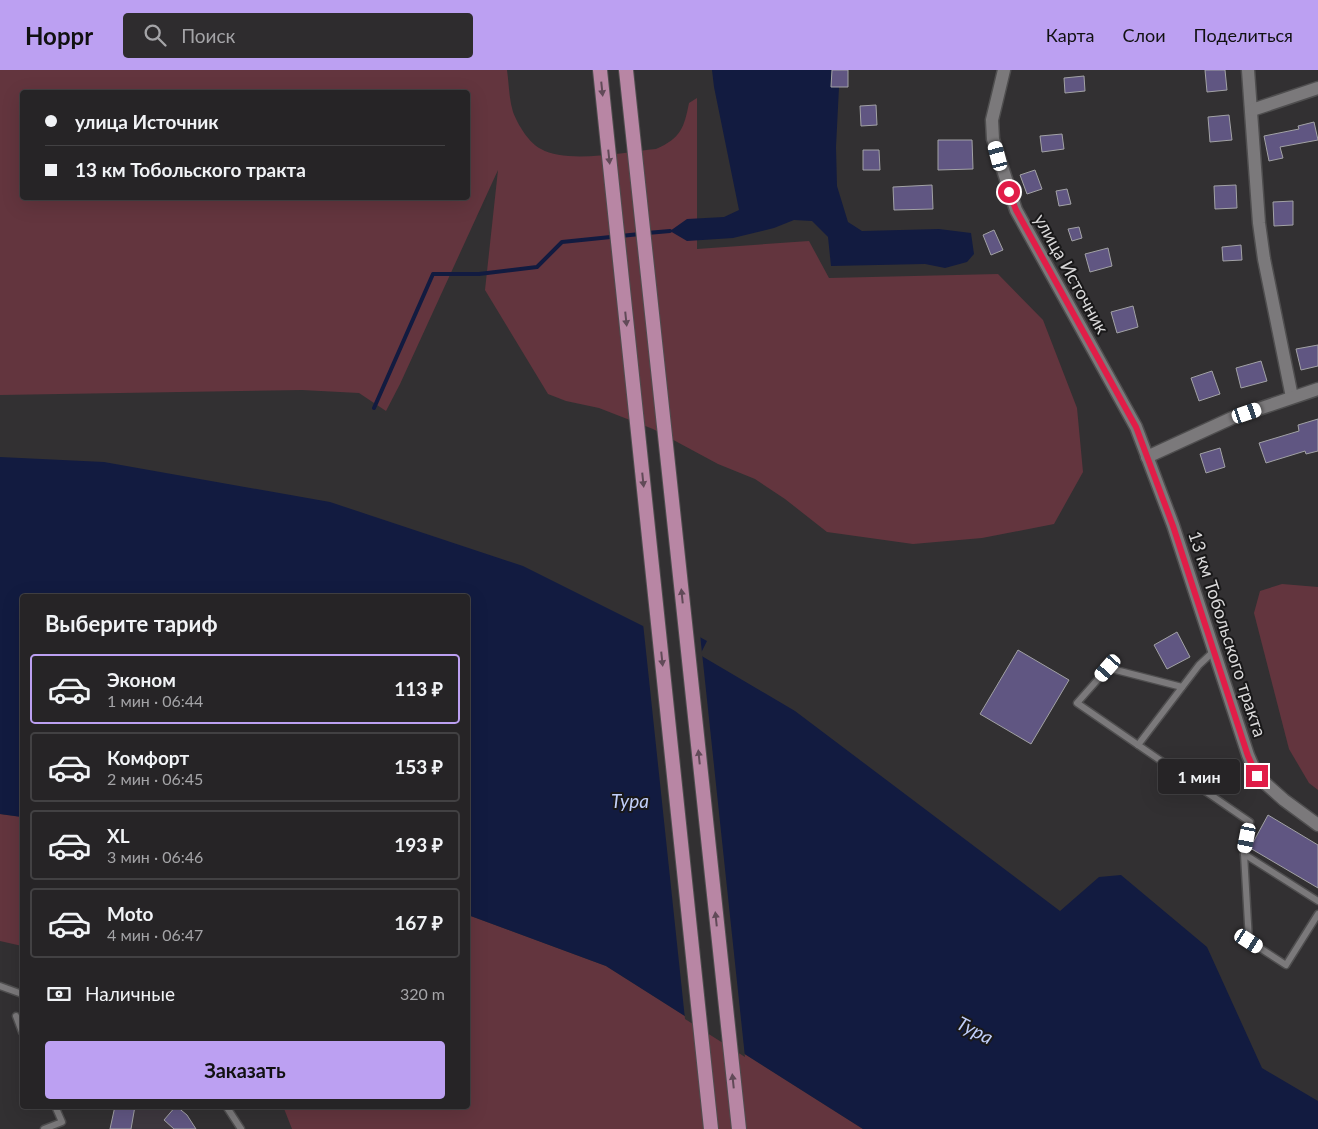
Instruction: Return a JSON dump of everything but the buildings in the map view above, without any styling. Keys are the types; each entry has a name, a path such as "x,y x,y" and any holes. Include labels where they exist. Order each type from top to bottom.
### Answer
{"highway":[{"path":"600,70 711,1129"},
{"path":"626,70 739,1129"}],"street":[{"name":"улица Источник","path":"1004,70 992,120 993,138 1016,210 1136,427 1148,458"},
{"path":"1248,70 1260,232 1292,397"},
{"path":"1252,110 1318,88"},
{"path":"1148,458 1232,418 1318,389"},
{"name":"13 км Тобольского тракта","path":"1148,458 1173,526 1248,756 1257,776 1284,800 1318,825"}],"lane":[{"path":"1138,746 1199,665 1214,651"},
{"path":"1182,687 1108,668 1077,703 1250,822 1244,854 1249,941 1286,965 1318,914"},
{"path":"1244,854 1318,901"},
{"path":"0,986 20,993"},
{"path":"16,1016 20,1027"},
{"path":"44,1129 62,1122 56,1109"},
{"path":"228,1109 241,1129"}],"shaded area":[{"path":"0,70 507,70 513,112 524,133 532,143 541,149 566,156 597,156 656,149 676,136 683,126 689,103 697,98 697,249 809,241 829,278 998,274 1043,320 1077,408 1083,472 1054,524 982,538 913,544 827,532 785,499 755,479 718,464 653,429 599,408 566,401 548,394 485,290 498,170 386,411 359,393 302,390 0,395"},
{"path":"1282,584 1318,587 1318,790 1309,783 1289,749 1254,613 1260,591"},
{"path":"0,814 20,817 20,946 0,941"},
{"path":"470,916 606,966 863,1129 292,1129 284,1109 470,1109"},
{"path":"114,1109 181,1109 196,1129 110,1129"}],"water":[{"path":"712,70 832,70 831,87 839,87 836,147 837,186 848,222 862,231 939,229 971,233 974,254 967,262 945,268 925,264 831,266 828,237 812,221 794,220 774,228 733,238 687,241 670,231 687,219 724,217 739,210"},
{"name":"Тура","path":"0,457 104,462 330,502 523,566 675,642 683,628 707,641 700,655 795,711 1060,911 1099,877 1121,875 1207,947 1262,1068 1318,1101 1318,1129 863,1129 606,966 470,916 470,594 20,594 20,817 0,814"}],"pier":[{"path":"643,623 675,639 681,627 684,626 700,634 745,1057 685,1019"}],"waterway":[{"path":"647,233 670,231"},
{"path":"374,408 433,274 479,274 537,267 562,242 640,234"}],"route":[{"path":"1009,192 1016,210 1136,427 1173,526 1248,756 1257,776"}]}
